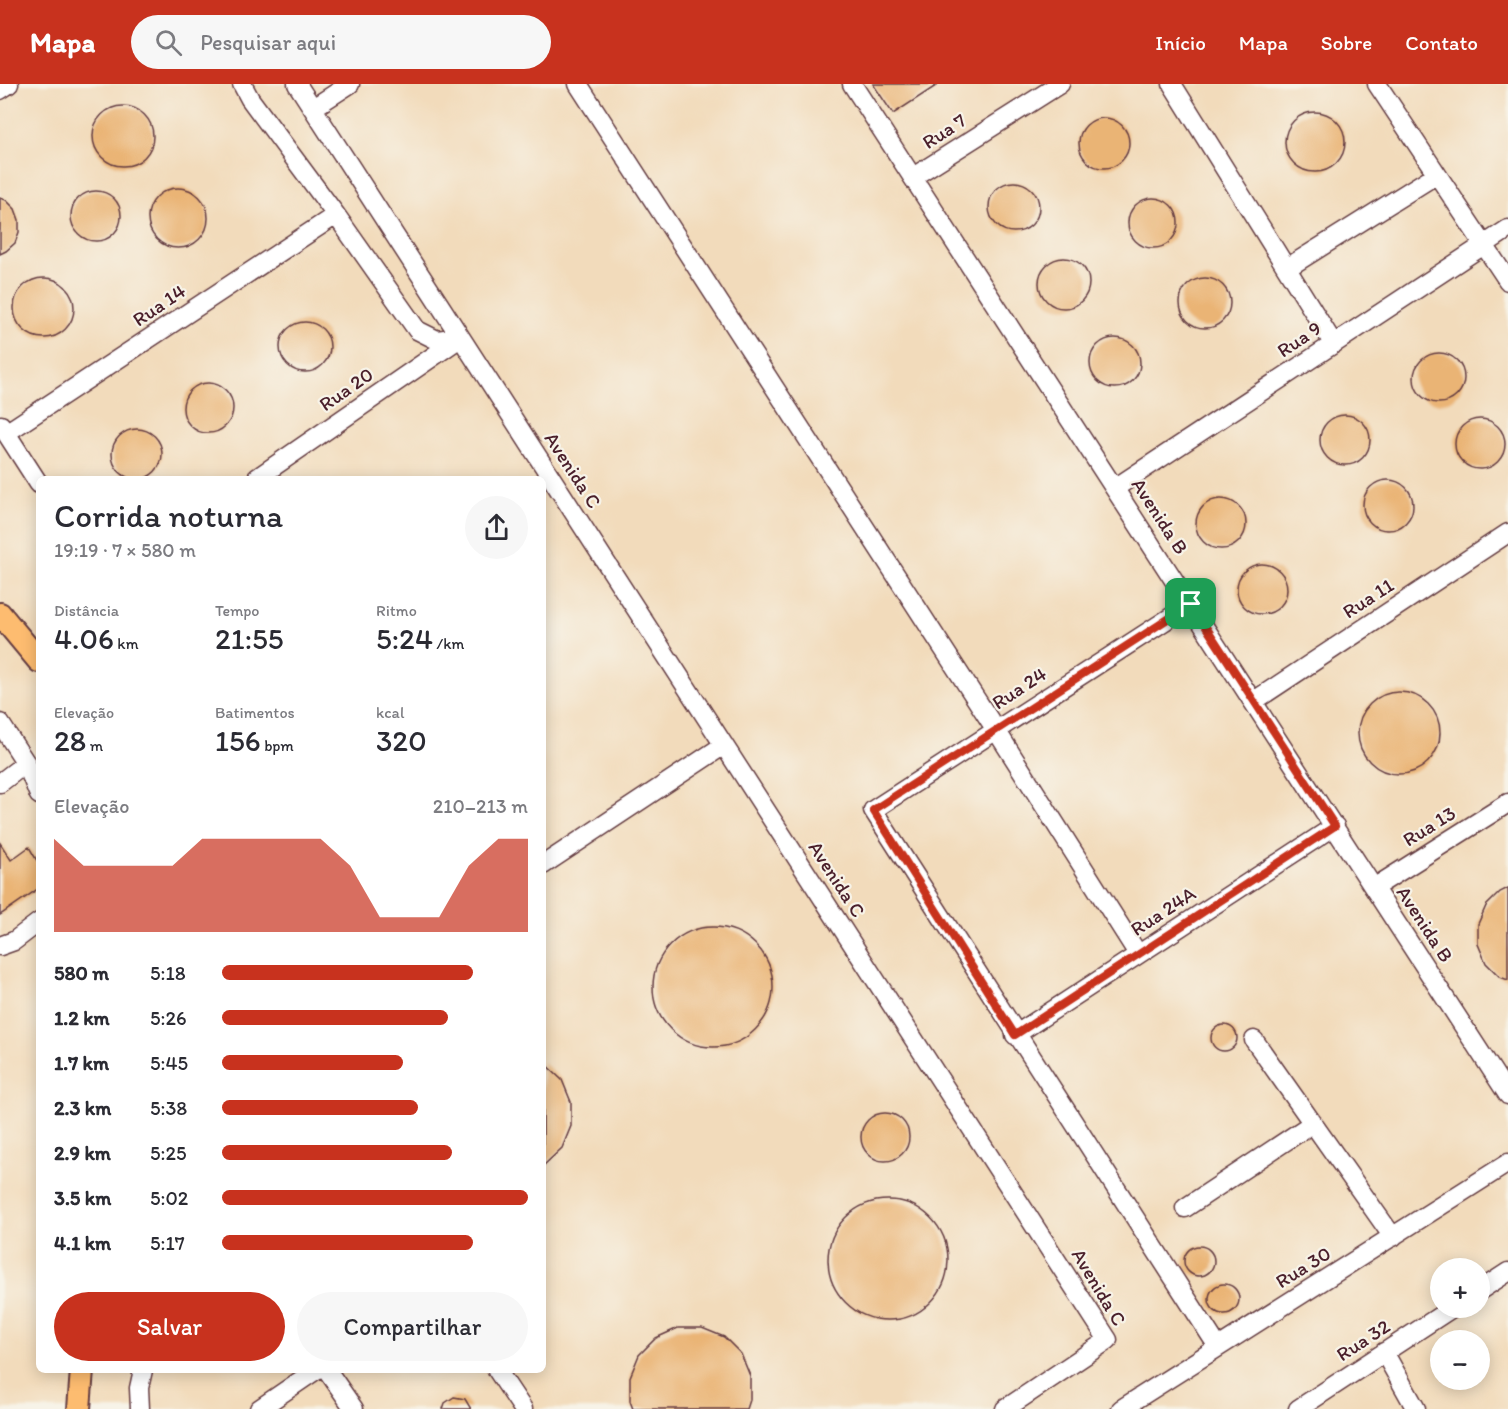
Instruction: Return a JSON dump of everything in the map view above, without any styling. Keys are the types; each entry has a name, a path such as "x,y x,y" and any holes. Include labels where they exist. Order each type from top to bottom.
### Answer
{"main road":[{"path":"0,614 36,657"},
{"path":"79,1409 82,1373"}],"lane":[{"path":"0,90 9,84"},
{"path":"242,84 250,99 336,214 417,330 437,340 460,337"},
{"name":"Avenida C","path":"297,84 1108,1340 1005,1409"},
{"path":"312,108 350,84"},
{"path":"578,84 996,730 1138,954"},
{"name":"Avenida B","path":"852,84 1508,1095"},
{"name":"Rua 7","path":"913,177 1060,84"},
{"path":"1172,84 1333,343"},
{"path":"1377,84 1508,281"},
{"path":"1287,268 1437,174"},
{"name":"Rua 14","path":"3,428 336,214"},
{"name":"Rua 9","path":"1115,488 1508,229"},
{"name":"Rua 20","path":"260,476 460,337"},
{"path":"3,428 36,479"},
{"name":"Rua 11","path":"1254,701 1508,533"},
{"name":"Rua 24","path":"1015,1035 873,810 1191,604"},
{"path":"0,723 26,763 36,788"},
{"path":"546,863 724,745"},
{"path":"0,783 26,763"},
{"name":"Rua 13","path":"1375,887 1508,803"},
{"name":"Rua 24A","path":"1015,1035 1335,826"},
{"path":"0,946 14,942 36,924"},
{"path":"1015,1035 1218,1347"},
{"path":"1254,1040 1393,1237"},
{"path":"1185,1208 1313,1123"},
{"name":"Rua 30","path":"1121,1409 1508,1164"},
{"path":"1490,1284 1508,1272"},
{"name":"Rua 32","path":"1298,1409 1437,1318"},
{"path":"1384,1352 1416,1409"},
{"path":"140,1409 139,1388 142,1373"},
{"path":"259,1409 312,1373"},
{"path":"329,1373 354,1409"},
{"path":"499,1373 523,1409"}],"building":[{"path":"873,84 939,84 893,114"},
{"path":"117,106 129,106 140,111 148,119 153,136 151,148 140,161 129,166 117,166 106,161 98,153 93,142 93,130 98,119 106,111"},
{"path":"1309,112 1321,112 1332,117 1340,125 1345,142 1343,154 1332,167 1321,172 1309,172 1298,167 1290,159 1285,148 1285,136 1290,125 1298,117"},
{"path":"1104,118 1122,125 1129,143 1122,161 1104,168 1086,161 1079,143 1086,125"},
{"path":"1014,182 1032,189 1039,207 1032,225 1014,232 996,225 989,207 996,189"},
{"path":"172,188 184,188 195,193 203,201 208,218 206,230 195,243 184,248 172,248 161,243 153,235 148,224 148,212 153,201 161,193"},
{"path":"91,191 101,191 114,198 121,211 121,221 114,234 101,241 91,241 82,237 75,230 71,221 71,211 75,202 82,195"},
{"path":"0,198 6,200 15,209 19,220 19,232 15,243 0,254"},
{"path":"1153,198 1171,205 1178,223 1171,241 1153,248 1135,241 1128,223 1135,205"},
{"path":"1064,258 1082,265 1089,283 1082,301 1064,308 1046,301 1039,283 1046,265"},
{"path":"38,278 50,278 61,283 69,291 74,308 72,320 61,333 50,338 38,338 27,333 19,325 14,314 14,302 19,291 27,283"},
{"path":"1205,278 1223,285 1230,303 1223,321 1205,328 1187,321 1180,303 1187,285"},
{"path":"300,322 310,322 323,329 330,342 330,352 323,365 310,372 300,372 291,368 284,361 280,352 280,342 284,333 291,326"},
{"path":"1115,338 1133,345 1140,363 1133,381 1115,388 1097,381 1090,363 1097,345"},
{"path":"1439,353 1457,360 1464,378 1457,396 1439,403 1421,396 1414,378 1421,360"},
{"path":"203,383 213,383 226,390 233,403 233,413 226,426 213,433 203,433 194,429 187,422 183,413 183,403 187,394 194,387"},
{"path":"1345,415 1363,422 1370,440 1363,458 1345,465 1327,458 1320,440 1327,422"},
{"path":"1480,419 1498,426 1505,444 1498,462 1480,469 1462,462 1455,444 1462,426"},
{"path":"132,429 142,429 151,433 158,440 162,449 160,464 149,476 125,476 119,472 112,459 112,449 116,440 123,433"},
{"path":"1388,480 1406,487 1413,505 1406,523 1388,530 1370,523 1363,505 1370,487"},
{"path":"1221,499 1239,506 1246,524 1239,542 1221,549 1203,542 1196,524 1203,506"},
{"path":"1262,564 1280,571 1287,589 1280,607 1262,614 1244,607 1237,589 1244,571"},
{"path":"1399,692 1415,695 1428,704 1437,717 1440,733 1437,749 1428,762 1415,771 1399,774 1383,771 1370,762 1361,749 1358,733 1361,717 1370,704 1383,695"},
{"path":"0,843 11,860 29,847 36,859 36,890 0,915"},
{"path":"1508,888 1508,980 1500,977 1486,963 1478,944 1478,924 1486,906 1500,892"},
{"path":"713,927 736,931 756,944 769,964 773,987 769,1010 756,1030 736,1043 713,1047 690,1043 670,1030 657,1010 653,987 657,964 670,944 690,931"},
{"path":"1224,1025 1233,1029 1237,1038 1233,1047 1224,1051 1215,1047 1211,1038 1215,1029"},
{"path":"546,1065 562,1080 571,1102 571,1126 562,1148 546,1163"},
{"path":"885,1113 902,1120 909,1137 902,1154 885,1161 868,1154 861,1137 868,1120"},
{"path":"888,1200 911,1204 931,1217 944,1237 948,1260 944,1283 931,1303 911,1316 888,1320 865,1316 845,1303 832,1283 828,1260 832,1237 845,1217 865,1204"},
{"path":"1199,1246 1205,1247 1213,1255 1213,1267 1205,1275 1199,1276 1193,1275 1185,1267 1184,1261 1185,1255 1193,1247"},
{"path":"1224,1284 1230,1285 1238,1293 1238,1305 1230,1313 1224,1314 1218,1313 1210,1305 1209,1299 1210,1293 1218,1285"},
{"path":"678,1328 702,1328 724,1337 741,1354 750,1376 750,1400 747,1409 633,1409 630,1401 630,1377 639,1355 656,1338"},
{"path":"454,1397 465,1399 471,1409 443,1409 445,1403"}],"route":[{"path":"1191,604 1335,826 1015,1035 873,810 1191,604"}]}
